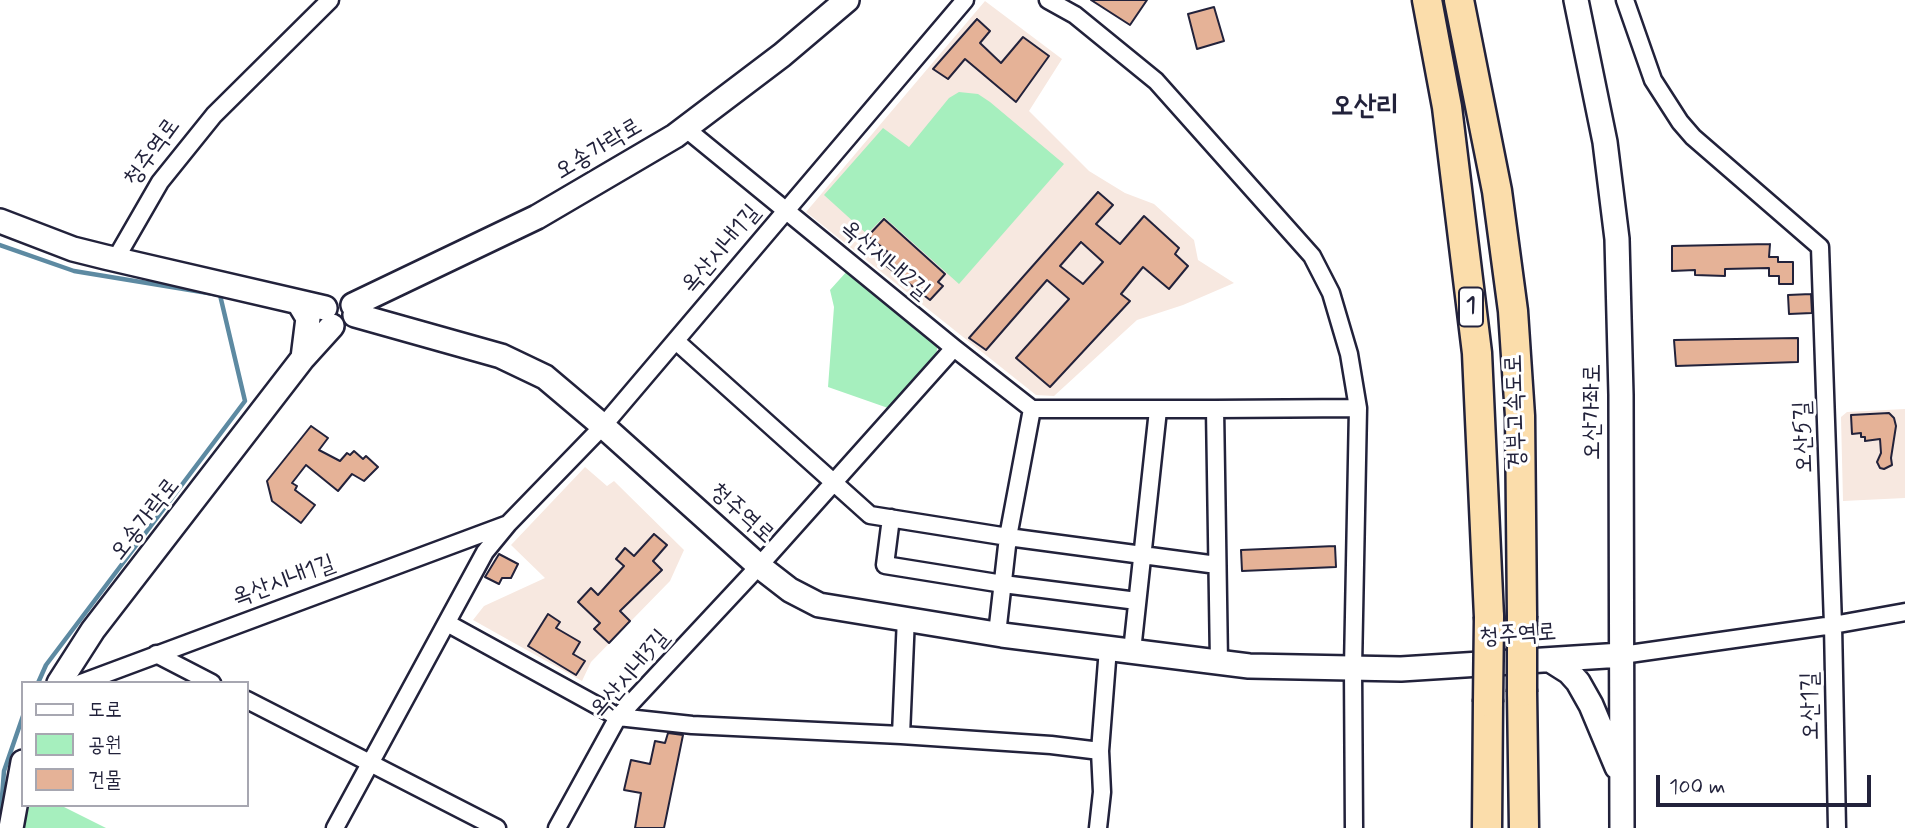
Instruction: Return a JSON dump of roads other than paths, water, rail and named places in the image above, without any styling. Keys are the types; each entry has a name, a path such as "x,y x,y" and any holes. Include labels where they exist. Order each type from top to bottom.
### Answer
{"highway":[{"name":"경부고속도로","path":"1427,0 1447,107 1477,353 1489,617 1487,828"},
{"name":"경부고속도로","path":"1459,0 1497,191 1513,311 1520,416 1524,828"}],"main road":[{"name":"오송가락로","path":"354,310 537,217 685,128 782,55 847,0"},
{"name":"오산가좌로","path":"1576,0 1605,142 1617,239 1622,395 1622,828"},
{"path":"0,221 73,249 299,303 329,317 331,300 341,298 354,310"},
{"path":"299,303 308,318 303,358"},
{"name":"청주역로","path":"354,310 500,356 545,377 760,566 790,590 819,605 906,617 997,634 1249,666 1401,669 1622,655"},
{"name":"오송가락로","path":"60,681 93,630 303,358 329,317"},
{"path":"1550,660 1569,672 1591,705 1622,782"},
{"path":"11,828 21,773"}],"street":[{"name":"청주역로","path":"115,260 160,182 214,115 330,0"},
{"name":"옥산시내1길","path":"335,828 485,552 508,524 603,426 965,0"},
{"path":"1048,0 1074,15 1148,74 1259,194 1312,256 1335,305 1349,354 1358,408 1353,668 1354,828"},
{"name":"오산5길","path":"1625,0 1649,71 1665,102 1680,122 1693,137 1820,247 1833,625"},
{"name":"옥산시내2길","path":"685,128 1032,409"},
{"path":"676,341 870,515 1217,565"},
{"path":"760,566 954,348"},
{"path":"997,634 1008,537 1032,409 1358,408"},
{"path":"1215,409 1219,662"},
{"path":"1132,651 1158,410"},
{"path":"891,518 885,565 1003,584 1138,601"},
{"name":"옥산시내1길","path":"86,681 508,524"},
{"name":"옥산시내3길","path":"557,828 618,716 760,566"},
{"name":"청주역로","path":"1622,655 1905,612"},
{"path":"901,735 906,617"},
{"path":"447,623 618,716 692,724 901,735 1100,751"},
{"name":"오산1길","path":"1833,625 1837,828"},
{"path":"1098,828 1102,792 1100,751 1108,649"},
{"path":"156,654 208,681"},
{"path":"248,701 371,764 476,823 497,828"}],"waterway":[{"path":"0,245 74,271 220,295 245,401 46,665 39,681"},
{"path":"0,823 4,771 21,722"}],"district":[{"name":"오산리","path":"1365,108"}]}
